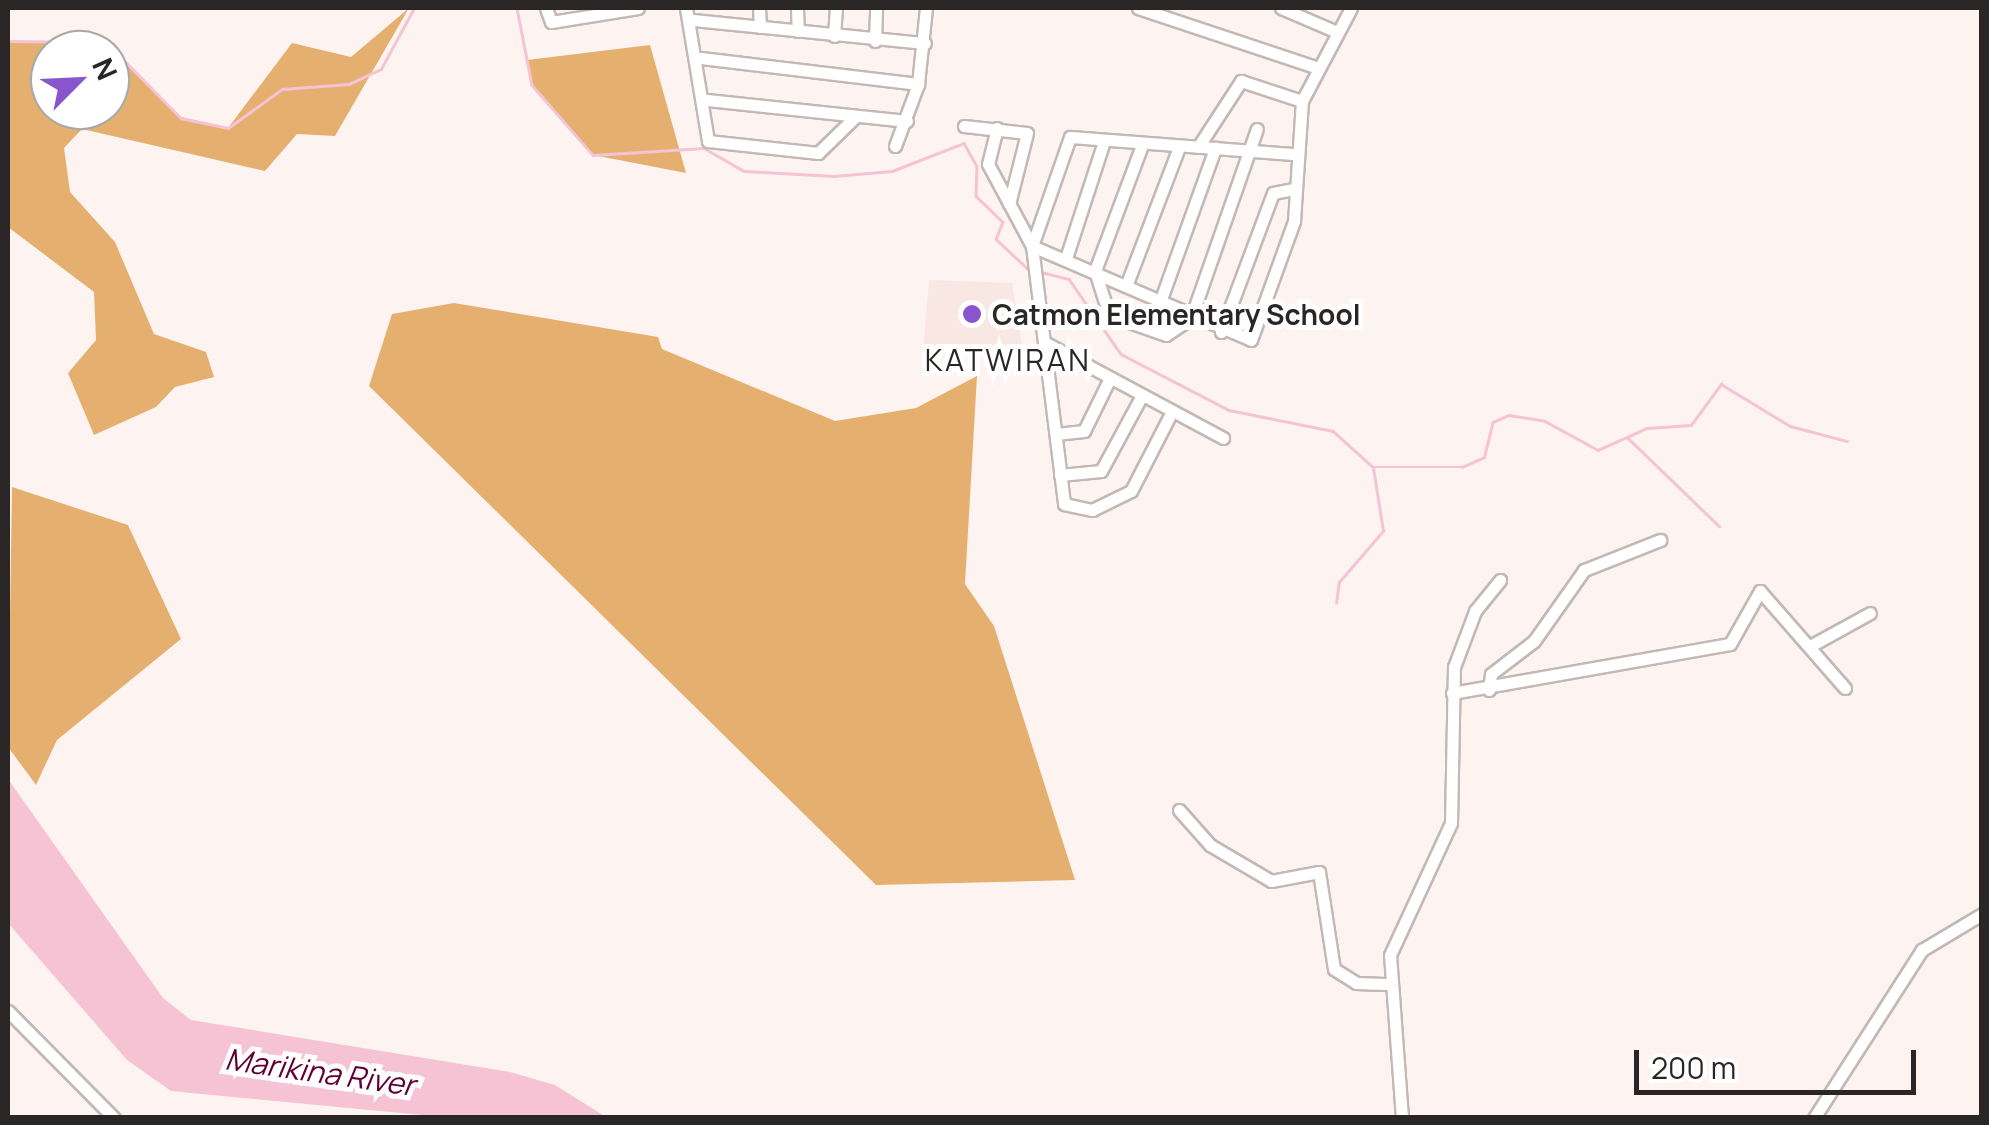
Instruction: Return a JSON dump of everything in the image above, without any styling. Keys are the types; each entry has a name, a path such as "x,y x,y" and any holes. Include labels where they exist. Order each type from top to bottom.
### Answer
{"street":[{"path":"546,8 551,22 638,8"},
{"path":"686,8 693,20 701,58 708,140 818,153 854,117"},
{"path":"759,8 760,28"},
{"path":"798,8 798,32"},
{"path":"834,36 836,8"},
{"path":"875,41 876,8"},
{"path":"895,146 918,84 926,8"},
{"path":"1138,8 1318,68"},
{"path":"1282,8 1337,32"},
{"path":"1032,246 1067,255 1243,342 1257,335 1294,220 1293,154 1302,101 1351,8"},
{"path":"693,20 875,41 924,42"},
{"path":"701,58 918,84"},
{"path":"1198,147 1241,81 1302,101"},
{"path":"707,100 906,120"},
{"path":"964,126 997,128 1030,142 1009,204"},
{"path":"997,128 988,164 1032,246 1060,475 1070,510 1115,502 1131,491 1170,417"},
{"path":"1142,144 1095,271 1109,316 1153,335 1191,318 1257,129"},
{"path":"1032,246 1070,137 1293,154"},
{"path":"1067,255 1104,140"},
{"path":"1126,286 1179,146"},
{"path":"1160,302 1215,148"},
{"path":"1221,332 1272,193 1294,190"},
{"path":"1046,344 1170,417 1223,438"},
{"path":"1056,434 1084,432 1108,382"},
{"path":"1060,475 1101,471 1140,399"},
{"path":"1489,690 1491,674 1534,642 1584,570 1660,540"},
{"path":"1402,1118 1392,943 1451,823 1452,693 1471,618 1500,580"},
{"path":"1452,693 1489,690 1730,644 1760,591 1812,645 1845,688"},
{"path":"1812,645 1870,613"},
{"path":"1180,810 1210,846 1271,881 1319,872 1334,968 1356,983 1392,984"},
{"path":"1814,1118 1922,950 1982,914"},
{"path":"8,1010 114,1118"}],"shaded area":[{"path":"409,8 335,136 297,134 265,171 86,130 130,130 130,66 181,117 228,128 292,43 351,57"},
{"path":"8,41 30,41 30,130 81,130 64,148 70,192 115,242 154,334 206,352 214,377 175,387 156,407 94,435 68,373 96,340 94,292 8,227"},
{"path":"650,45 686,173 593,155 532,85 527,60"},
{"name":"Catmon Elementary School","path":"929,280 1012,283 1022,345 923,351"},
{"path":"454,303 658,337 662,349 835,421 916,408 977,376 965,584 994,626 1075,880 876,885 369,386 392,314"},
{"path":"12,487 128,525 181,639 57,740 36,785 8,747"}],"water":[{"name":"Marikina River","path":"8,779 163,998 191,1020 510,1072 555,1085 606,1117 443,1117 171,1091 127,1060 8,923"}],"waterway":[{"path":"8,41 106,42 181,118 228,128 282,89 349,84 381,69 414,8"},
{"path":"517,8 532,85 593,155 704,148 744,171 834,176 892,171 964,143 977,166 976,196 1003,222 996,239 1028,269"},
{"path":"1041,272 1069,279 1121,354 1229,410 1333,431 1373,467 1462,467 1484,457 1493,422 1509,415 1545,421 1598,450 1647,428 1691,425 1721,384 1790,426 1847,441"},
{"path":"1628,438 1719,526"},
{"path":"1336,603 1339,582 1383,531 1373,468"}],"place":[{"name":"Catmon Elementary School","path":"972,314"}],"district":[{"name":"KATWIRAN","path":"1008,360"}]}
